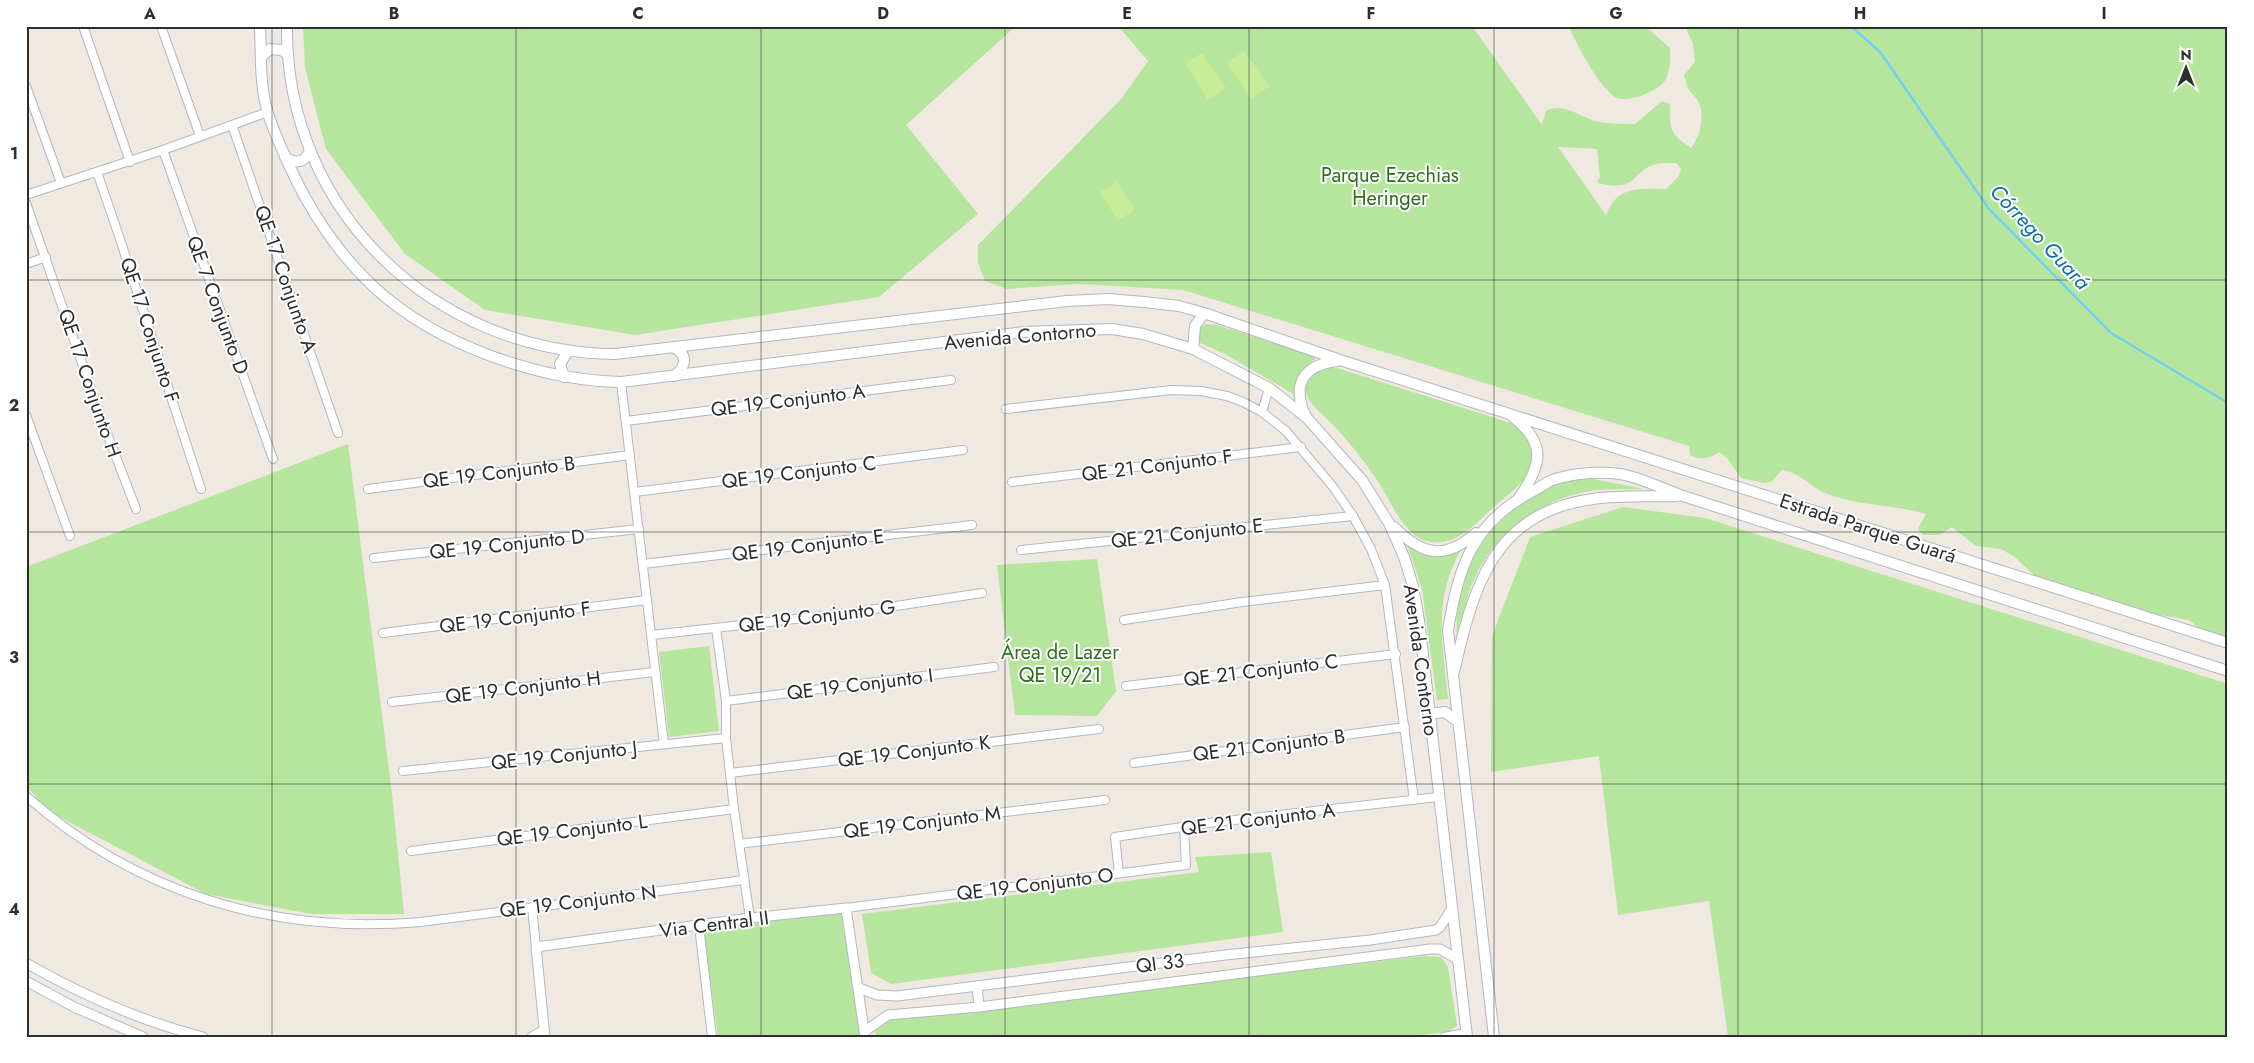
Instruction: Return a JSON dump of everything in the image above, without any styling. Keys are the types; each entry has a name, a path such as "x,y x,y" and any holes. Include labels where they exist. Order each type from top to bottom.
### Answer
{"main road":[{"name":"Avenida Contorno","path":"260,26 263,91 268,112 298,185 325,229 367,280 387,299 440,332 475,349 526,368 564,377 590,381 621,382 1024,332 1112,329 1143,334 1193,349 1269,388 1307,418 1362,480 1389,523 1404,557 1413,586 1423,654 1428,714 1466,1035"},
{"name":"Avenida Contorno","path":"287,26 287,54 295,99 310,149 337,203 360,233 386,262 426,295 450,311 489,330 532,344 568,350 615,354 882,321 1067,301 1108,299 1179,306 1204,313 1340,360 1508,413"},
{"path":"261,57 270,49 282,50 287,54"},
{"path":"285,157 295,162 302,161 308,156 310,149"},
{"path":"1193,349 1195,326 1204,313"},
{"path":"674,376 683,368 685,362 680,351 675,348"},
{"path":"564,377 560,364 568,350"},
{"path":"1307,418 1300,401 1302,379 1320,363 1340,360"},
{"path":"1508,413 1524,425 1535,440 1538,452 1537,467 1532,479 1518,498"},
{"name":"Estrada Parque Guará","path":"1508,413 2228,643"},
{"name":"Estrada Parque Guará","path":"1518,498 1550,481 1568,477 1610,473 1630,477 1683,496 2228,671"},
{"path":"1452,682 1466,617 1483,574 1495,553 1513,534 1535,518 1559,507 1592,499 1683,496"},
{"name":"Avenida Contorno","path":"1494,1037 1452,682 1448,630 1451,610 1465,562 1475,541 1487,524 1518,498"},
{"path":"1389,523 1412,545 1434,551 1451,550 1467,541 1487,524"},
{"path":"1428,714 1445,712 1458,721"}],"street":[{"path":"84,26 130,162"},
{"path":"161,26 200,136"},
{"path":"26,86 61,183"},
{"path":"26,196 130,162 268,112"},
{"name":"QE 17 Conjunto A","path":"232,125 338,433"},
{"name":"QE 7 Conjunto D","path":"163,150 273,459"},
{"name":"QE 17 Conjunto F","path":"97,172 201,488"},
{"name":"QE 17 Conjunto H","path":"26,202 136,509"},
{"path":"26,264 46,258"},
{"name":"QE 19 Conjunto A","path":"626,421 951,380"},
{"path":"621,382 664,744"},
{"path":"1262,412 1269,388"},
{"path":"1006,409 1171,390 1201,391 1226,396 1262,412 1286,431 1301,447 1353,516 1371,549 1385,585 1396,654 1414,800"},
{"path":"26,415 70,536"},
{"name":"QE 21 Conjunto F","path":"1012,482 1301,447"},
{"name":"QE 19 Conjunto C","path":"635,492 963,450"},
{"name":"QE 19 Conjunto B","path":"368,488 630,455"},
{"name":"QE 21 Conjunto E","path":"1020,550 1353,516"},
{"name":"QE 19 Conjunto E","path":"643,564 972,525"},
{"name":"QE 19 Conjunto D","path":"374,558 639,529"},
{"path":"1124,620 1242,602 1385,585"},
{"name":"QE 19 Conjunto G","path":"652,635 849,612 982,593"},
{"name":"QE 19 Conjunto F","path":"382,633 647,600"},
{"path":"716,628 726,701 726,738 734,809 750,918"},
{"name":"QE 21 Conjunto C","path":"1126,686 1396,654"},
{"name":"QE 19 Conjunto I","path":"726,701 994,666"},
{"name":"QE 19 Conjunto H","path":"392,702 654,672"},
{"name":"QE 21 Conjunto B","path":"1134,763 1405,727"},
{"name":"QE 19 Conjunto K","path":"730,773 1099,729"},
{"name":"QE 19 Conjunto J","path":"402,772 726,738"},
{"name":"QE 19 Conjunto N","path":"26,796 60,826 85,842 160,882 209,901 250,912 310,922 412,923 744,880"},
{"name":"QE 21 Conjunto A","path":"1119,873 1115,837 1438,797"},
{"name":"QE 19 Conjunto M","path":"739,844 1104,800"},
{"name":"QE 19 Conjunto L","path":"411,851 734,809"},
{"name":"QE 19 Conjunto O","path":"846,908 1186,865 1184,827"},
{"path":"532,907 544,1033 532,1037"},
{"path":"846,908 865,1034"},
{"name":"Via Central II","path":"536,947 750,918 846,908"},
{"name":"QI 33","path":"859,988 877,995 896,996 1370,940 1432,931 1440,927 1451,910"},
{"path":"699,926 712,1037"},
{"path":"1370,940 1371,956"},
{"name":"QI 33","path":"865,1034 888,1015 979,1007 1436,949 1445,951 1457,959"},
{"path":"26,963 57,980 132,1015 203,1037"},
{"path":"26,981 74,1007 143,1037"},
{"path":"977,986 979,1007"},
{"path":"1444,1037 1466,1035"}],"green space":[{"path":"303,26 1016,26 906,125 978,214 879,297 635,335 485,310 405,254 326,149 305,68"},
{"name":"Parque Ezechias Heringer","path":"1118,26 1472,26 1542,125 1546,111 1558,108 1595,121 1635,124 1662,101 1670,104 1670,119 1675,135 1691,148 1699,132 1702,114 1699,103 1689,90 1684,75 1695,62 1693,44 1685,26 2228,26 2228,641 2203,631 2189,620 2114,607 2044,585 2015,557 2001,549 1976,546 1952,527 1939,535 1923,535 1918,529 1926,514 1835,497 1788,471 1782,470 1771,482 1763,483 1741,478 1727,458 1719,452 1708,458 1701,459 1690,455 1689,446 1183,290 1078,284 1007,289 985,281 978,263 978,245 1122,98 1148,61","holes":["1558,147 1597,149 1600,177 1597,183 1611,185 1629,183 1642,171 1660,163 1676,163 1681,169 1679,176 1666,189 1638,189 1623,194 1611,205 1606,215"]},
{"path":"1569,26 1645,26 1670,48 1670,66 1664,82 1655,90 1641,96 1626,99 1615,97 1595,75 1582,54"},
{"path":"1244,51 1270,86 1251,99 1227,63"},
{"path":"1202,53 1226,88 1208,100 1185,63"},
{"path":"1117,182 1135,209 1118,221 1100,192"},
{"path":"1206,324 1217,325 1318,357 1307,365 1301,373 1295,395 1225,354 1200,343 1197,337 1198,330"},
{"path":"1325,367 1337,368 1511,423 1529,441 1532,448 1533,464 1518,487 1468,531 1451,540 1442,542 1433,542 1420,538 1401,521 1369,468 1309,400 1305,389 1306,383 1309,377"},
{"path":"348,444 392,794 404,914 311,914 206,894 50,812 26,786 26,567"},
{"path":"1570,479 1593,479 1644,489 1597,490 1569,496 1549,504 1514,526 1486,557 1476,576 1468,596 1458,645 1457,616 1461,589 1470,564 1483,541 1500,521 1521,504 1544,490"},
{"path":"1623,507 1705,518 2228,684 2228,1037 1728,1037 1709,901 1618,915 1599,756 1491,772 1492,636 1530,537"},
{"path":"1407,545 1442,554 1461,550 1446,587 1443,605 1442,641 1448,699 1437,700 1422,589"},
{"name":"Área de Lazer QE 19/21","path":"1097,559 1116,691 1097,716 1015,715 997,565"},
{"path":"709,646 719,731 669,737 659,652"},
{"path":"1271,852 1283,932 891,984 871,973 862,914 1199,872 1195,857"},
{"path":"840,909 849,919 867,1037 718,1037 704,934 708,927"},
{"path":"1424,956 1441,957 1448,967 1457,1026 1448,1032 1402,1037 876,1037 875,1029 889,1019"}],"waterway":[{"name":"Córrego Guará","path":"1851,26 1880,52 1989,209 2111,333 2228,403"}]}
